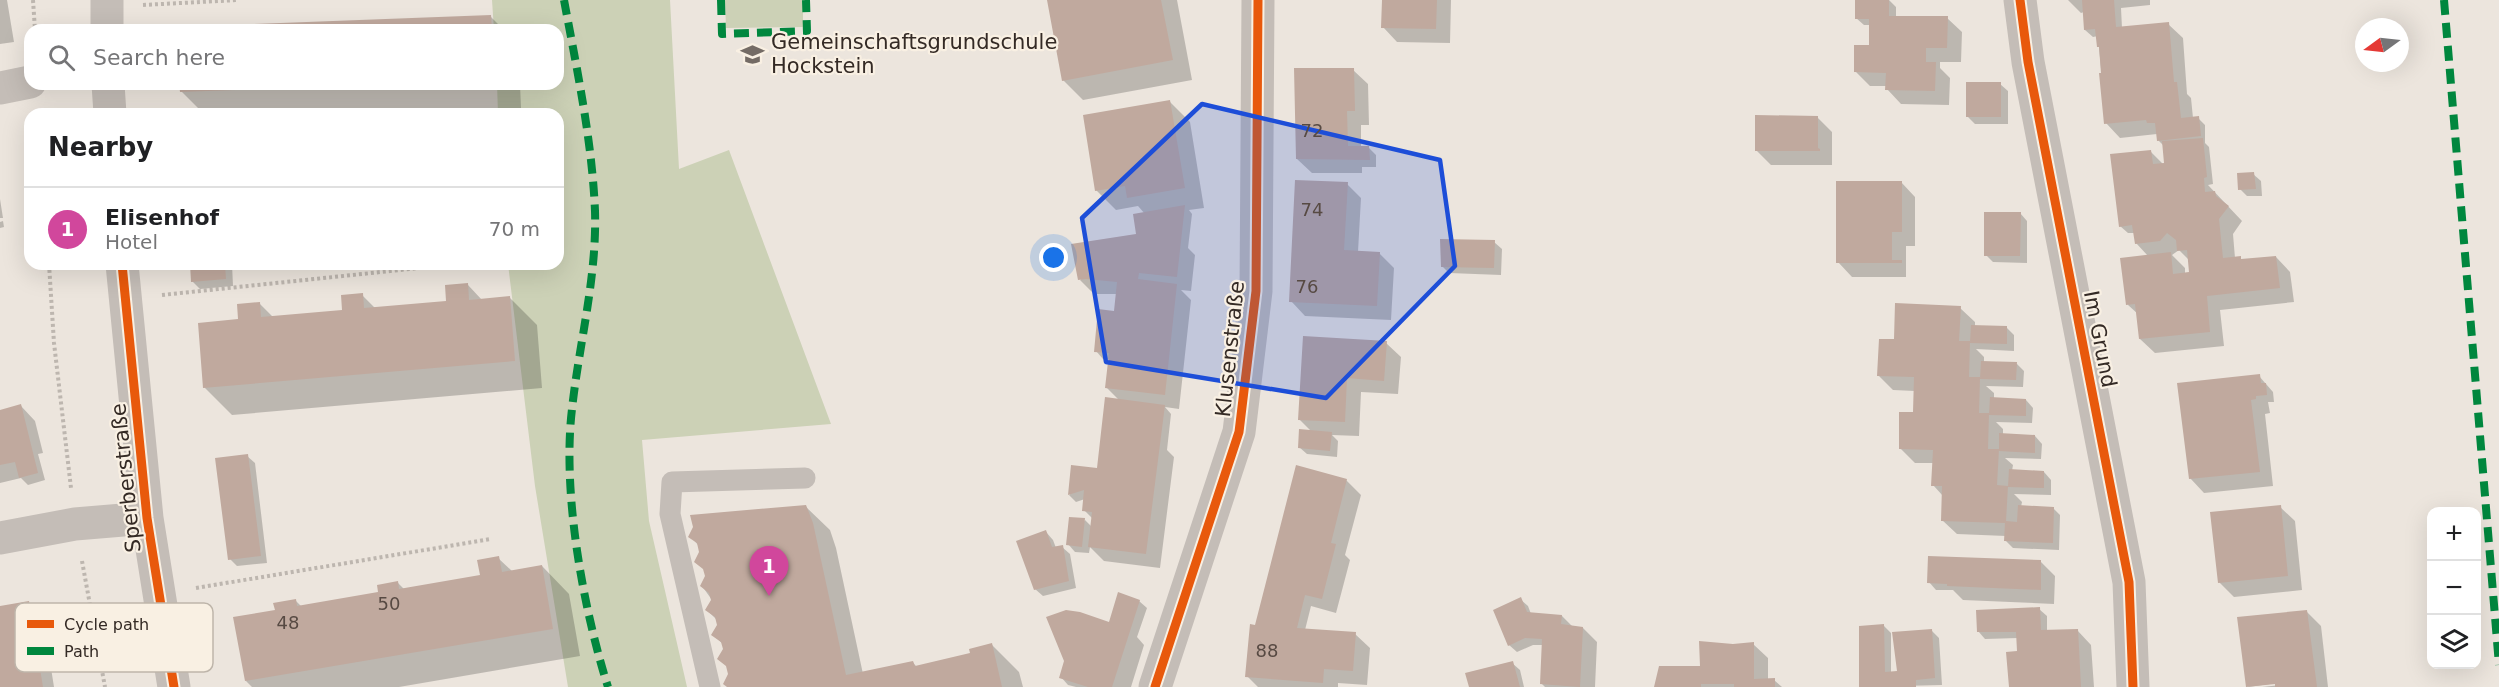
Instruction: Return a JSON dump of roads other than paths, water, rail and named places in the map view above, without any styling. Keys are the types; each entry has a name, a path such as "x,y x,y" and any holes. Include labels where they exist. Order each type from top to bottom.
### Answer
{"street":[{"name":"Klusenstraße","path":"1155,687 1239,432 1256,291 1258,0"},
{"name":"Im Grund","path":"2020,0 2028,62 2128,582 2133,687"},
{"path":"0,88 24,83"},
{"path":"108,90 110,108"},
{"name":"Sperberstraße","path":"123,270 147,518 160,603"},
{"path":"0,538 75,524 147,518"},
{"name":"Sperberstraße","path":"172,672 174,687"}],"lane":[{"path":"710,687 670,514 672,482 805,478"}],"place":[{"name":"Gemeinschaftsgrundschule Hockstein","path":"753,54"},
{"name":"Elisenhof","path":"769,596"}]}
